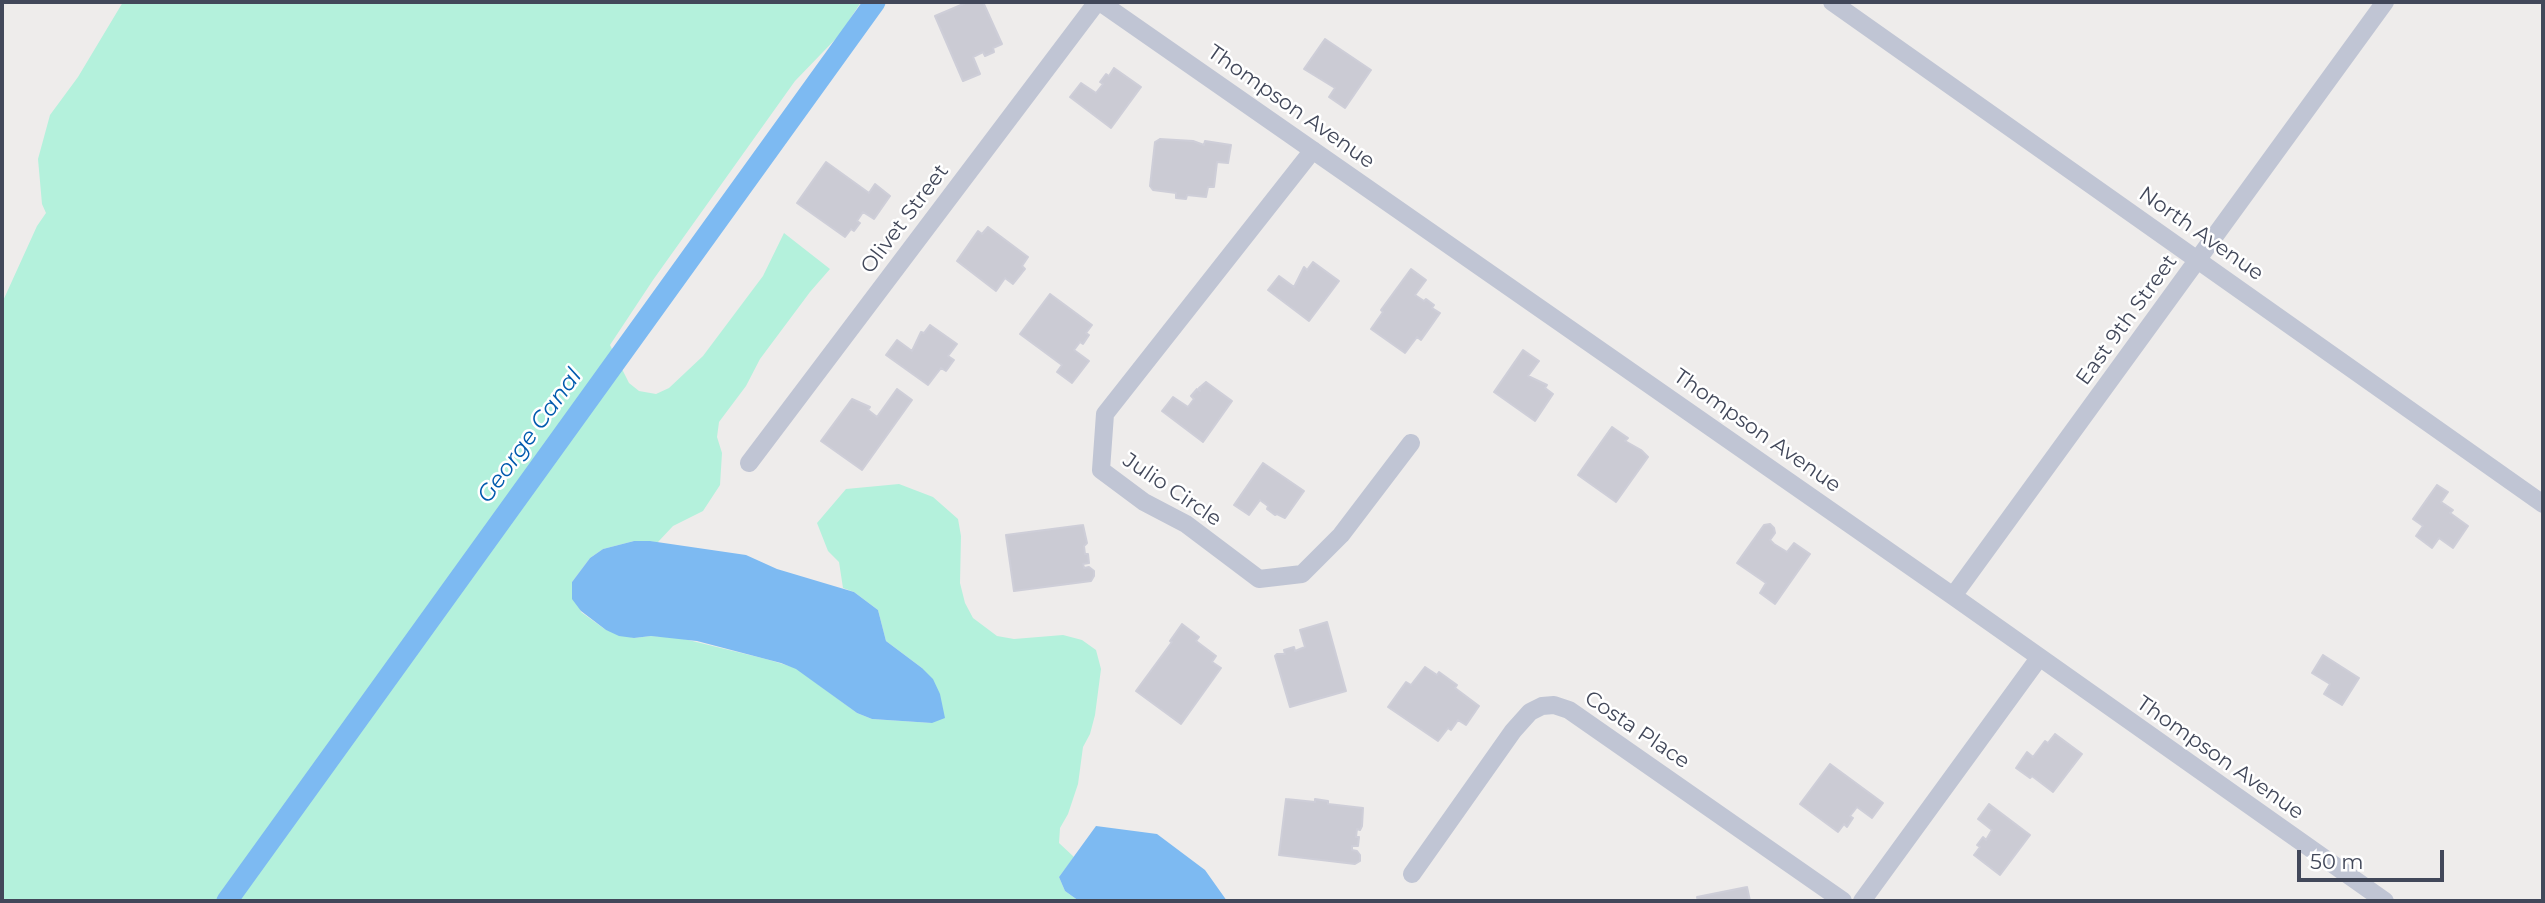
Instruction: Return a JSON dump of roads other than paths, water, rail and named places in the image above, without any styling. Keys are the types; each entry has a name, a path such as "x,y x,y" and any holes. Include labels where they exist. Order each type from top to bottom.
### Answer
{"street":[{"name":"Thompson Avenue","path":"1099,2 1953,596 2385,901"},
{"name":"Olivet Street","path":"749,463 1099,2"},
{"name":"North Avenue","path":"1832,2 2543,503"},
{"name":"East 9th Street","path":"1953,596 2385,2"},
{"name":"Julio Circle","path":"1313,150 1105,414 1101,470 1144,502 1186,524 1259,579 1302,574 1341,535 1411,443"},
{"path":"1862,901 2039,658"},
{"name":"Costa Place","path":"1412,874 1513,731 1530,712 1542,706 1554,705 1569,710 1843,901"}],"water":[{"path":"634,541 746,555 777,569 854,592 878,610 886,641 933,679 940,694 945,718 932,723 872,719 857,713 796,669 781,663 697,641 651,636 634,638 619,636 606,630 581,611 572,599 572,582 590,558 603,549"},
{"path":"1096,826 1157,834 1205,870 1227,901 1079,901 1065,891 1059,877"}],"waterway":[{"name":"George Canal","path":"227,901 875,2"}]}
